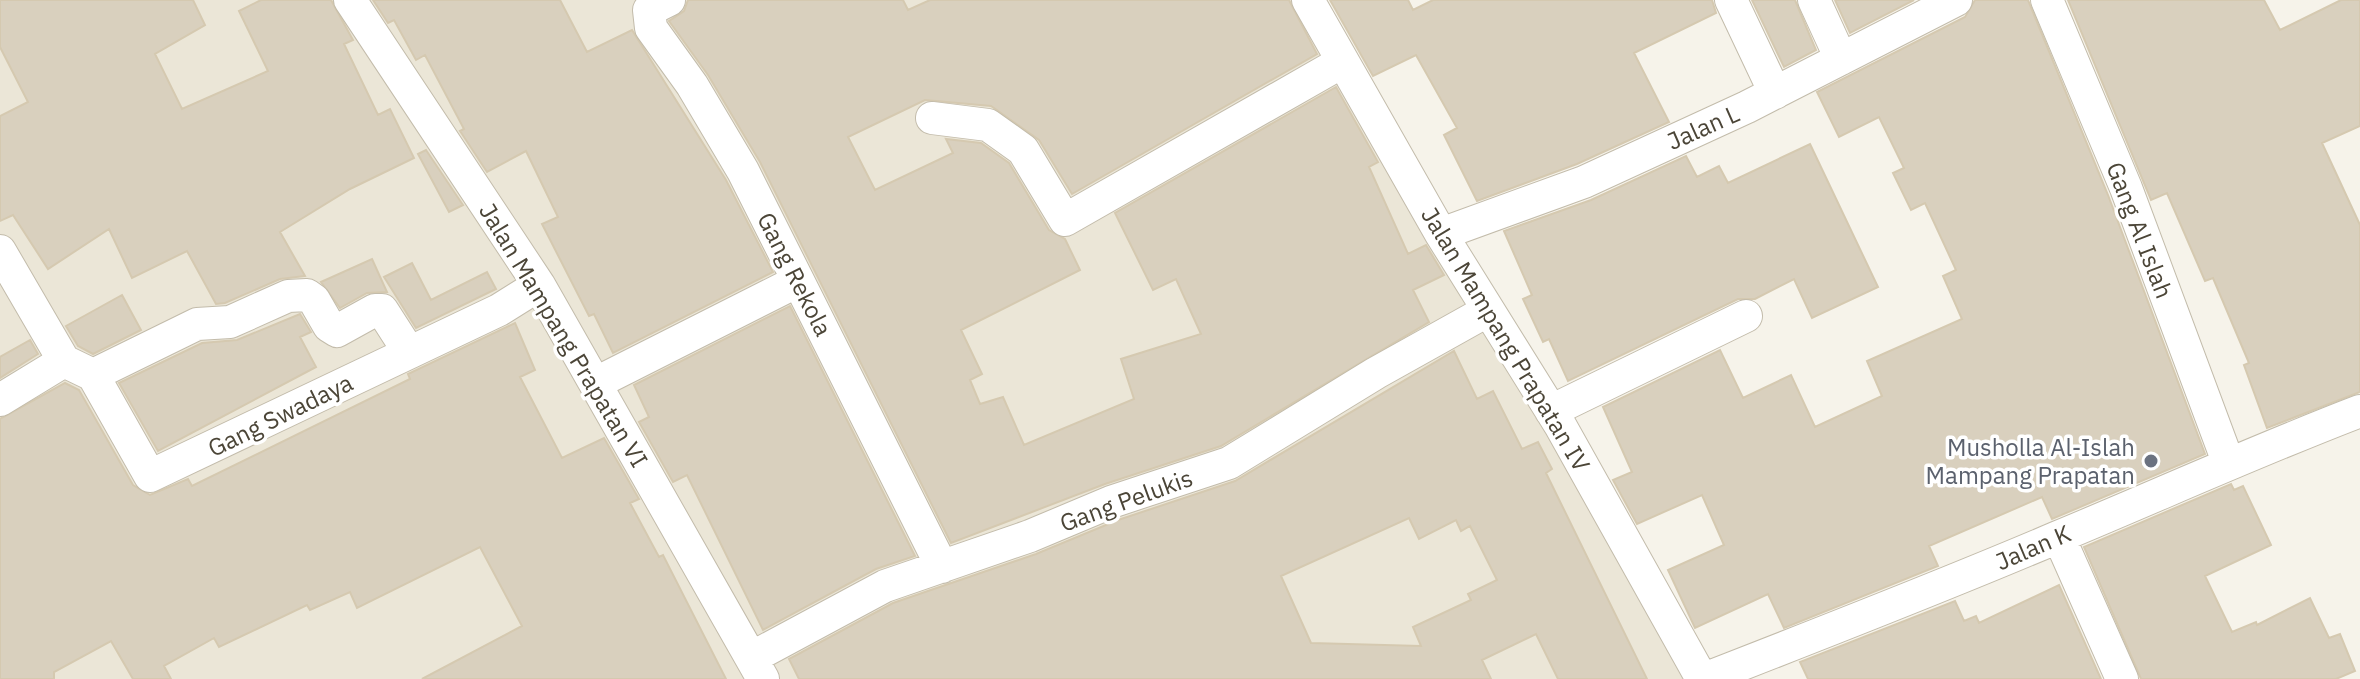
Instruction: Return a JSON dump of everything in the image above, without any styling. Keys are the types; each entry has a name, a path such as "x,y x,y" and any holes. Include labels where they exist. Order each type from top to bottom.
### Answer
{"street":[{"name":"Jalan Mampang Prapatan VI","path":"350,0 539,285 757,669"},
{"name":"Gang Rekola","path":"669,0 649,10 651,28 692,85 743,171 942,567"},
{"name":"Jalan Mampang Prapatan IV","path":"1308,0 1441,234 1551,411 1703,679"},
{"path":"1731,0 1775,93"},
{"path":"1814,0 1841,59"},
{"name":"Jalan L","path":"1441,234 1584,182 1775,93 1956,0"},
{"name":"Gang Al Islah","path":"2047,0 2126,188 2228,462"},
{"path":"932,118 988,125 1023,150 1065,220 1342,62"},
{"path":"0,251 64,361 93,375 197,324 230,322 288,296 302,294 314,300 329,326 337,331 382,310 409,352"},
{"path":"596,383 798,281"},
{"name":"Gang Swadaya","path":"93,375 150,476 499,310 539,285"},
{"name":"Gang Pelukis","path":"757,669 885,586 1111,502 1229,463 1376,373 1487,311"},
{"path":"1551,411 1746,316"},
{"path":"0,400 64,361"},
{"name":"Jalan K","path":"1703,679 2059,537 2228,462 2360,411"},
{"path":"2059,537 2122,679"}],"shaded area":[{"path":"0,0 1319,0 1704,679 0,679"}],"building":[{"path":"0,0 193,0 205,25 155,54 182,109 268,71 239,11 261,0 331,0 353,40 344,44 378,115 390,109 414,158 350,189 280,232 305,276 280,279 225,303 216,304 187,251 132,278 109,229 48,269 13,215 0,221 0,116 28,102 0,47"},
{"path":"373,0 560,0 587,52 632,30 726,180 773,272 613,353 594,314 589,316 542,224 558,217 526,151 487,172 460,131 464,129 425,55 416,60 394,20 388,23"},
{"path":"688,0 903,0 908,10 930,0 1289,0 1317,54 1072,194 1039,140 991,106 925,100 848,137 875,190 953,153 946,139 981,143 1009,163 1049,230 1065,239 1080,270 961,330 982,374 970,380 980,404 1003,397 1024,445 1134,399 1121,359 1201,334 1176,279 1153,290 1115,213 1336,87 1378,162 1369,167 1408,254 1426,245 1444,275 1413,290 1429,322 1221,446 1105,484 951,543 760,162 708,75 669,21 684,11"},
{"path":"1330,0 1408,0 1413,10 1433,0 1712,0 1716,13 1634,53 1669,122 1577,164 1477,201 1444,135 1457,128 1416,55 1373,76"},
{"path":"1752,0 1795,0 1816,50 1784,67"},
{"path":"1835,0 1914,0 1850,33"},
{"path":"1975,0 2028,0 2108,195 2205,454 2052,519 2042,497 1929,546 1938,566 1784,628 1768,594 1695,628 1668,570 1724,545 1702,495 1637,524 1613,480 1632,472 1603,407 1720,350 1743,398 1791,375 1815,427 1882,396 1867,361 1962,319 1943,276 1956,270 1925,203 1911,210 1893,173 1904,168 1879,117 1839,137 1817,92 1965,17"},
{"path":"2068,0 2264,0 2280,30 2341,0 2360,0 2360,126 2322,143 2360,225 2360,392 2267,428 2244,365 2249,363 2213,278 2205,281 2167,193 2151,200"},
{"path":"1810,144 1878,287 1812,318 1794,279 1755,299 1738,299 1568,381 1549,339 1543,342 1523,299 1532,295 1504,231 1591,200 1686,156 1697,177 1719,166 1728,183"},
{"path":"426,150 463,205 449,212 418,154"},
{"path":"372,259 387,292 367,293 340,308 321,282"},
{"path":"412,263 431,300 487,272 496,289 416,328 384,277"},
{"path":"122,295 141,330 93,354 78,346 66,326"},
{"path":"790,306 915,556 876,569 763,630 687,475 673,482 639,422 649,417 634,385"},
{"path":"300,314 311,332 300,337 316,367 158,451 119,383 202,343 237,340"},
{"path":"515,323 535,370 520,377 562,458 604,438 639,499 630,503 659,557 663,555 726,679 422,679 522,626 480,547 357,608 350,592 310,610 307,605 219,647 214,638 164,666 171,679 133,679 111,641 54,672 54,679 0,679 0,419 65,383 79,390 133,485 150,495 188,479 192,486 410,379 408,374"},
{"path":"30,340 38,354 0,378 0,357"},
{"path":"1454,351 1477,399 1493,391 1522,449 1538,442 1552,469 1546,473 1647,679 1558,679 1536,634 1482,660 1491,679 799,679 789,659 893,603 1036,554 1118,520 1235,481","holes":["1409,518 1419,539 1456,520 1461,531 1470,526 1497,580 1468,594 1471,600 1413,627 1421,646 1311,643 1281,576"]},
{"path":"2231,484 2234,490 2243,486 2271,545 2205,576 2232,632 2256,622 2257,625 2310,598 2329,638 2340,634 2355,671 2336,679 2141,679 2084,547"},
{"path":"2059,585 2101,679 1808,679 1800,662 1955,601 1964,621 1976,616 1979,623"}],"place":[{"name":"Musholla Al-Islah Mampang Prapatan","path":"2151,461"}]}
